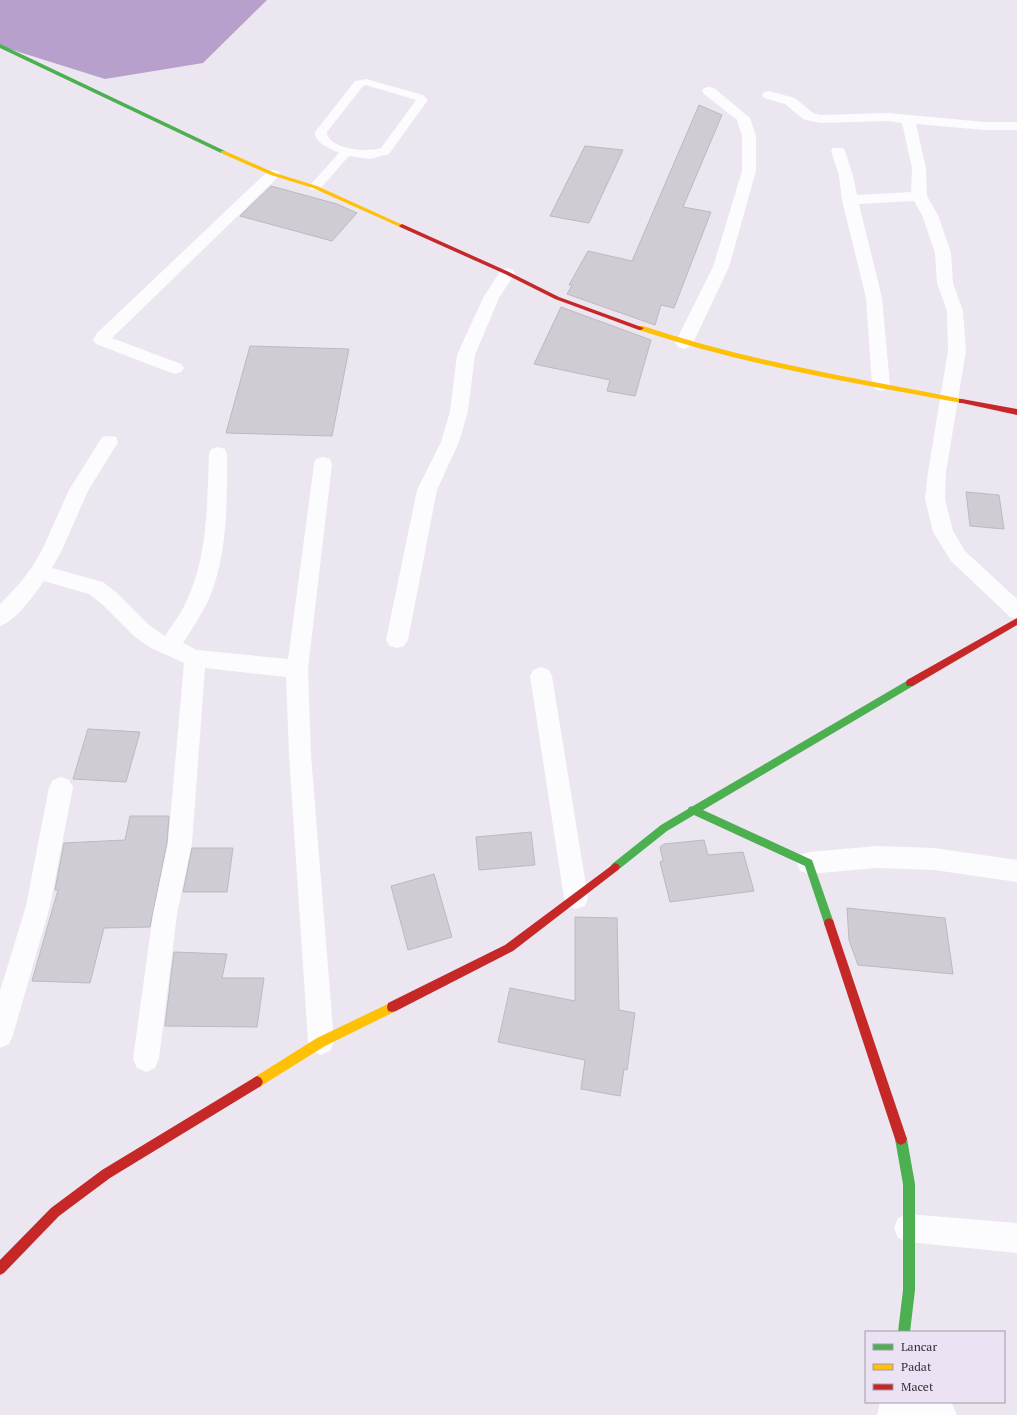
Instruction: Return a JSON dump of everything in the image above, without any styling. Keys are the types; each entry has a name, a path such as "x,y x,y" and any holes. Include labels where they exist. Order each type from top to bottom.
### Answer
{"street":[{"path":"0,46 80,85 273,174 316,187 507,273 557,298 684,343 721,353 1017,412"},
{"path":"684,343 721,267 749,171 748,136 743,118 709,91"},
{"path":"769,95 790,101 814,118 908,118 984,126 1017,126"},
{"path":"908,118 919,168 919,196 930,215 942,253 945,283 955,311 957,351 936,472 935,499 944,532 958,556 1017,611"},
{"path":"838,152 846,176 850,200 874,298 881,385"},
{"path":"175,368 105,342 102,340 103,337 273,174"},
{"path":"850,200 919,196"},
{"path":"397,640 427,490 450,442 459,411 466,355 491,298 507,273"},
{"path":"0,618 27,590 39,572 51,552 79,490 109,442"},
{"path":"170,647 198,598 207,573 218,501 218,454"},
{"path":"322,1042 300,756 297,669 323,464"},
{"path":"39,572 96,588 110,599 142,631 170,647 195,658 297,669"},
{"path":"0,1269 55,1212 106,1174 205,1115 322,1042 509,948 576,898 664,828 692,810 1017,621"},
{"path":"146,1059 165,914 180,843 195,658"},
{"path":"541,676 576,898"},
{"path":"0,1033 38,906 61,787"},
{"path":"692,810 809,863 877,857 934,859 1017,871"},
{"path":"809,863 899,1130 908,1184 909,1290 904,1331"},
{"path":"908,1228 1017,1238"},
{"path":"893,1415 896,1403"},
{"path":"920,1403 941,1415"}],"lane":[{"path":"366,82 422,100 385,151 378,154 361,156 346,152 326,142 321,136 321,132 359,83 366,82"},
{"path":"316,187 346,152"}],"shaded area":[{"path":"0,0 267,0 203,63 105,79 0,46"}],"building":[{"path":"699,105 722,115 683,207 711,212 674,308 661,305 655,325 567,294 572,285 569,285 588,251 632,261"},
{"path":"585,146 623,150 589,223 550,216"},
{"path":"271,186 337,204 357,213 332,241 240,216"},
{"path":"561,307 651,340 635,396 607,391 610,380 534,364"},
{"path":"250,346 349,349 332,436 226,433"},
{"path":"966,492 999,495 1004,529 970,526"},
{"path":"88,729 140,732 126,782 73,779"},
{"path":"130,816 169,816 167,843 150,927 104,928 90,983 32,981 58,890 55,890 64,843 125,840"},
{"path":"531,832 535,865 479,870 476,837"},
{"path":"704,840 708,855 743,852 754,891 670,902 660,862 663,861 660,847 664,844"},
{"path":"192,848 233,848 227,892 183,892"},
{"path":"434,874 452,937 408,950 391,886"},
{"path":"847,908 945,918 953,974 858,965 849,940"},
{"path":"575,917 617,918 619,1010 635,1013 627,1070 624,1069 620,1096 581,1089 585,1060 498,1042 510,988 575,1001"},
{"path":"174,952 227,954 222,978 264,978 257,1027 165,1026"}],"traffic: fast":[{"path":"0,46 223,152"},
{"path":"615,867 664,828 910,683"},
{"path":"692,810 809,863 829,923"},
{"path":"901,1139 909,1184 909,1290 904,1331"}],"traffic: slow":[{"path":"223,152 273,174 315,187 402,226"},
{"path":"641,328 679,341 759,362 962,401"},
{"path":"257,1082 321,1042 392,1007"}],"traffic: jam":[{"path":"402,226 507,273 557,298 641,328"},
{"path":"962,401 1017,412"},
{"path":"910,683 1017,621"},
{"path":"392,1007 509,948 615,867"},
{"path":"829,923 901,1139"},
{"path":"0,1269 55,1212 106,1174 257,1082"}]}
